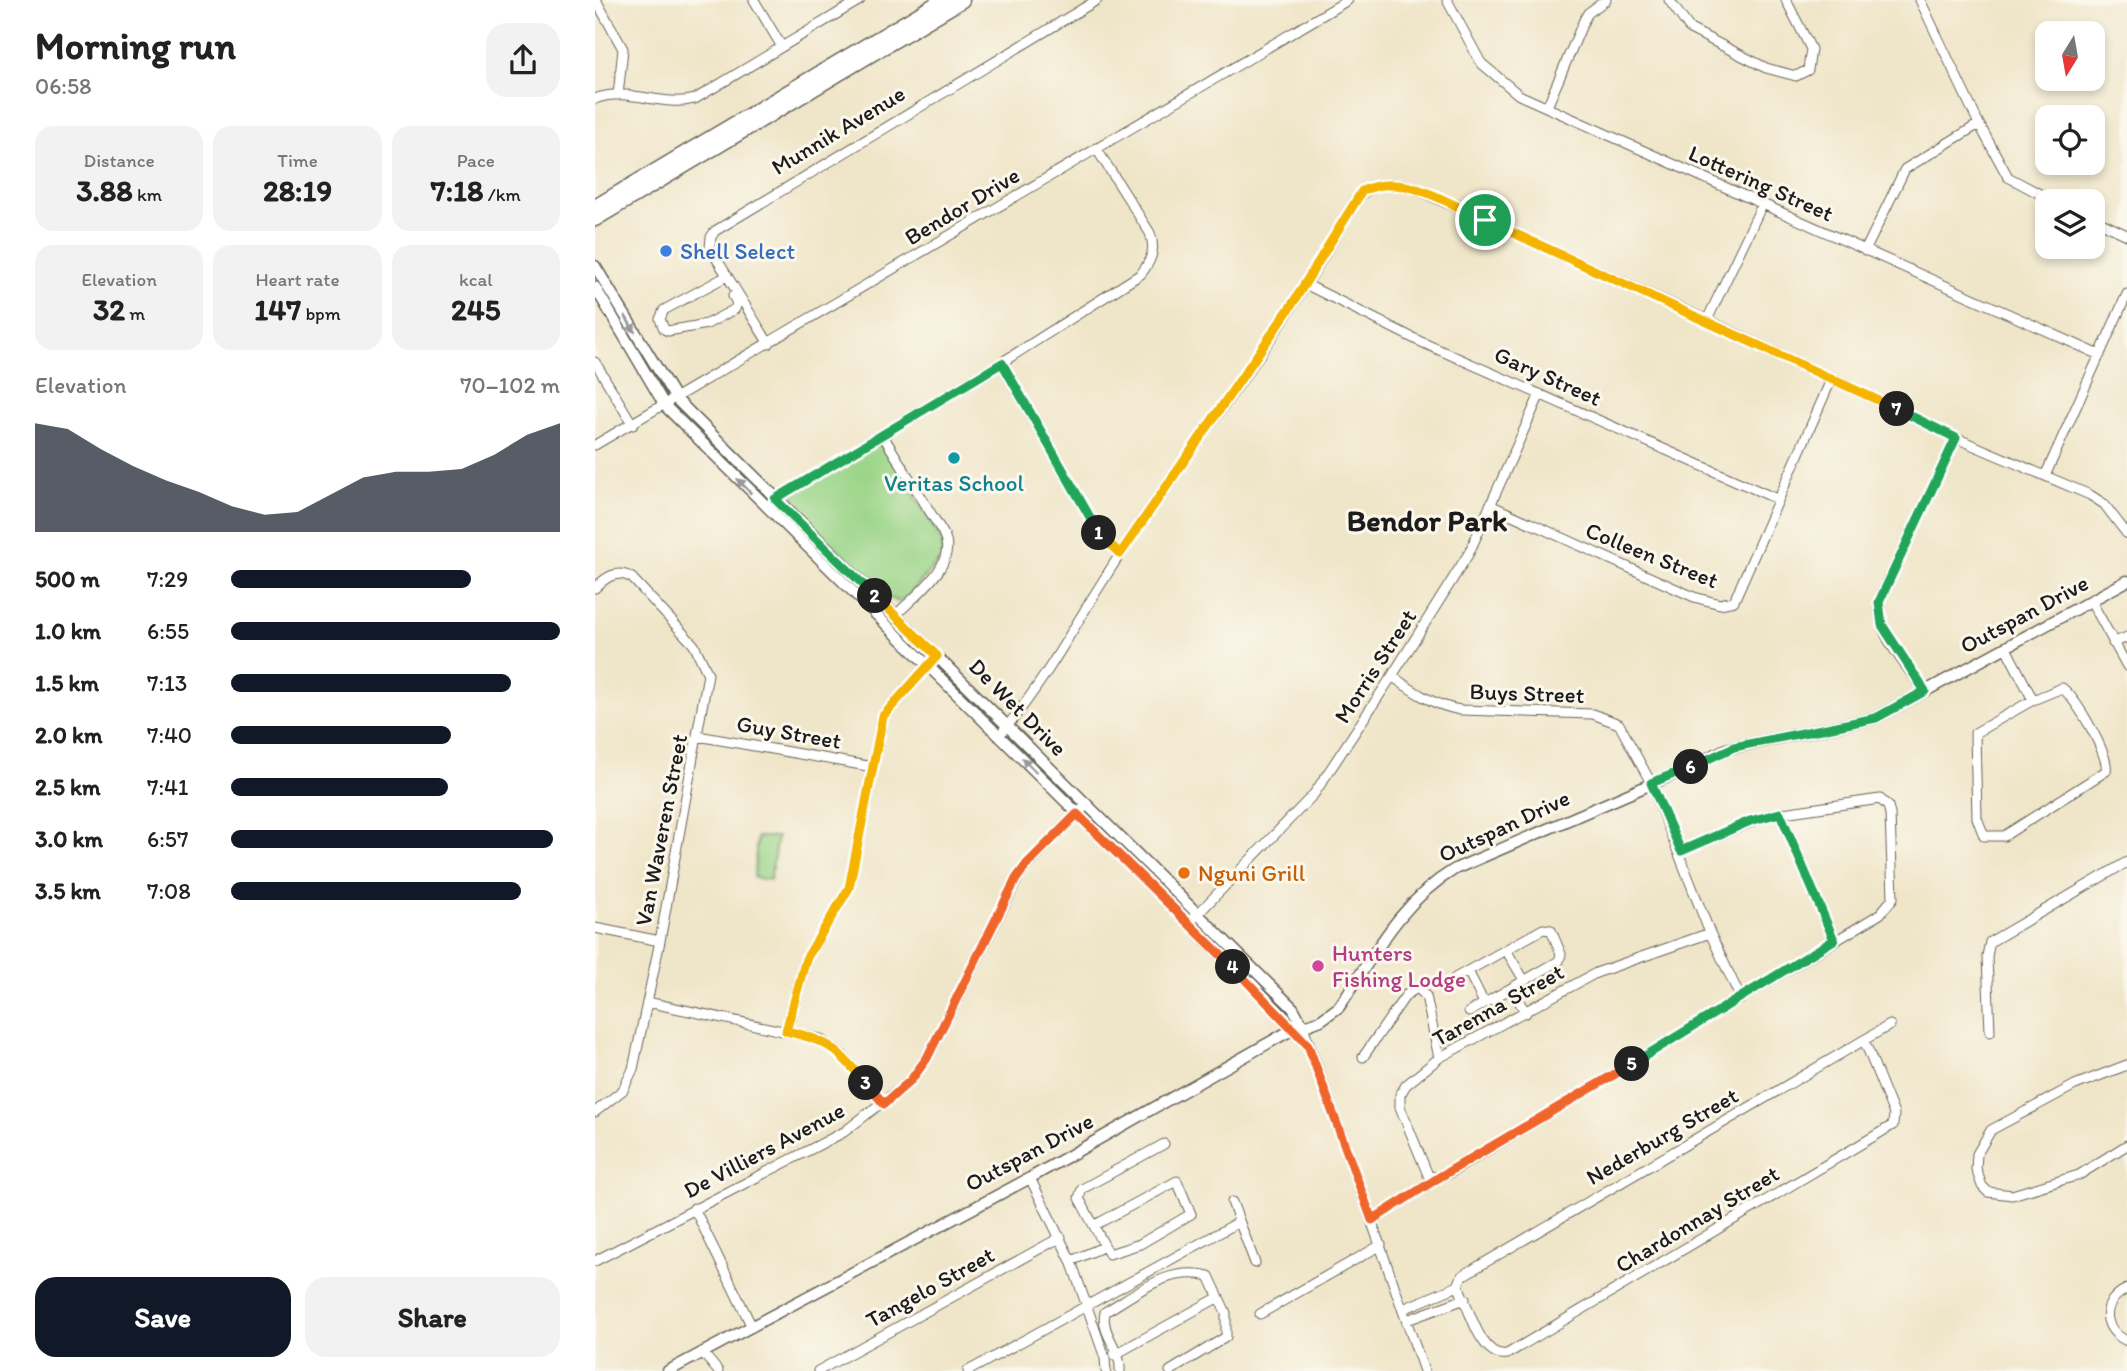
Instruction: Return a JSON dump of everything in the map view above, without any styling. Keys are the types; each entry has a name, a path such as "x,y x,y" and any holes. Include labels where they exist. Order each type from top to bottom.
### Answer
{"main road":[{"name":"Munnik Avenue","path":"597,217 943,0"},
{"name":"Munnik Avenue","path":"597,217 962,0"}],"street":[{"path":"596,0 622,49 618,95"},
{"path":"754,0 782,47"},
{"path":"595,99 618,95 673,102 695,99 860,0"},
{"name":"Munnik Avenue","path":"769,344 725,277 710,248 711,237 715,231 1097,0"},
{"path":"1326,0 1331,10"},
{"name":"Bendor Drive","path":"595,445 633,425 1348,0"},
{"name":"Lottering Street","path":"1447,0 1486,69 1519,95 2100,355"},
{"path":"1547,107 1588,13 1606,0"},
{"path":"1669,0 1690,29 1766,68 1796,76 1808,70 1811,49 1786,0"},
{"path":"1920,0 1979,124 2008,177 2035,191"},
{"path":"1865,251 1905,169 1979,124"},
{"path":"764,506 1002,363 1141,274 1149,264 1154,244 1150,233 1096,148"},
{"path":"1000,735 1084,615 1120,554 1305,284 1362,191 1379,184 1394,183 1411,187 1707,320 1956,438 2045,476 2104,504 2127,534"},
{"path":"1707,320 1762,205"},
{"path":"2105,225 2127,235"},
{"name":"De Wet Drive","path":"595,266 676,399 1293,1008 1372,1220 1424,1371"},
{"path":"725,277 737,303 735,309 707,324 673,331 664,329 660,319 664,310 725,277"},
{"name":"Gary Street","path":"1305,284 1419,341 1777,499"},
{"name":"De Wet Drive","path":"595,287 665,406 1077,814 1299,1028"},
{"path":"2045,476 2127,294"},
{"path":"595,362 633,425"},
{"path":"1002,363 1095,526 1120,554"},
{"name":"Colleen Street","path":"1490,505 1693,597 1720,604 1737,597 1777,499 1832,380"},
{"name":"Morris Street","path":"1189,923 1314,794 1469,553 1540,394"},
{"path":"882,434 943,533 948,547 942,566 896,615"},
{"path":"1925,691 1882,625 1879,602 1956,438"},
{"name":"Van Waveren Street","path":"595,588 604,578 620,573 632,578 694,645 707,666 708,682 660,941 628,1083 612,1101 595,1112"},
{"name":"Outspan Drive","path":"668,1371 1030,1178 1299,1028 1321,1020 1339,1007 1398,916 1443,876 1734,747 1876,718 2127,582"},
{"path":"2091,601 2127,666"},
{"path":"2113,643 2127,637"},
{"path":"2007,648 2033,699"},
{"path":"786,1031 806,959 849,888 883,716 937,656"},
{"name":"Buys Street","path":"1392,676 1428,701 1460,710 1593,714 1610,718 1625,730 1681,851 1710,933 1741,999"},
{"path":"2056,689 2064,689 2107,758 2108,768 2099,778 2004,836 1989,838 1980,831 1977,818 1975,733 2033,699 2056,689"},
{"name":"Guy Street","path":"698,736 873,767"},
{"path":"1372,1220 1435,1178 1741,999 1880,914 1893,898 1888,806 1884,801 1874,798 1780,813 1750,821 1681,851"},
{"name":"De Villiers Avenue","path":"595,1261 838,1135 884,1104 911,1080 927,1058 1021,872 1087,804"},
{"path":"1780,813 1834,940"},
{"path":"1990,1032 1987,956 1990,942 2127,862"},
{"path":"595,928 660,941"},
{"path":"1455,978 1543,929 1551,930 1561,957 1469,1012"},
{"name":"Tarenna Street","path":"1435,1178 1422,1166 1400,1107 1400,1095 1408,1082 1439,1058 1604,970 1710,933"},
{"path":"1506,950 1524,980"},
{"path":"1468,971 1484,1003"},
{"path":"1363,1057 1406,995 1417,988 1426,996 1439,1058"},
{"path":"1511,988 1527,1013"},
{"path":"647,1002 820,1039 829,1044 884,1104"},
{"name":"Nederburg Street","path":"1403,1308 1458,1286 1462,1276 1890,1025"},
{"name":"Chardonnay Street","path":"1465,1299 1486,1348 1495,1354 1507,1354 1890,1127 1896,1118 1864,1040"},
{"path":"2127,1065 2075,1085 1991,1130 1977,1154 1976,1169 1982,1186 1988,1192 2012,1195 2079,1175 2127,1145"},
{"path":"1095,1225 1174,1182 1179,1182 1191,1213 1140,1244 1109,1254 1079,1198 1082,1189 1164,1144"},
{"path":"1030,1178 1071,1261 1105,1358 1106,1371"},
{"path":"1231,1202 1255,1263"},
{"path":"694,1208 752,1326"},
{"path":"968,1371 1085,1304 1238,1222"},
{"name":"Tangelo Street","path":"818,1371 1061,1237"},
{"path":"1260,1314 1381,1245"},
{"path":"1071,1261 1103,1247"},
{"path":"1120,1371 1118,1353 1104,1327 1105,1312 1164,1278 1189,1271 1209,1276 1227,1313 1226,1337 1170,1371"},
{"path":"1407,1320 1465,1299 1458,1286"},
{"path":"2127,1289 2109,1302 2106,1312 2112,1331 2127,1341"},
{"path":"1105,1358 1219,1297"},
{"path":"702,1352 718,1371"}],"green space":[{"path":"874,442 886,448 943,542 941,559 907,597 898,602 883,595 796,508 794,493"},
{"path":"757,837 777,837 770,880 754,878"}],"place":[{"name":"Shell Select","path":"666,251"},
{"name":"Veritas School","path":"954,458"},
{"name":"Nguni Grill","path":"1184,873"},
{"name":"Hunters Fishing Lodge","path":"1318,966"}],"district":[{"name":"Bendor Park","path":"1427,521"}],"route":[{"path":"1394,183 1411,187 1485,220 1707,320 1956,438 1879,602 1878,611 1882,625 1925,691 1876,718 1734,747 1651,783 1681,851 1750,821 1780,813 1834,940 1741,999 1438,1178 1372,1220 1308,1045 1296,1029 1077,814 1027,864 1016,879 927,1058 911,1080 884,1104 843,1056 829,1044 820,1039 786,1031 806,959 849,888 883,716 937,656 775,499 1002,363 1101,536 1120,554 1293,303 1362,191 1379,184 1394,183"}]}
